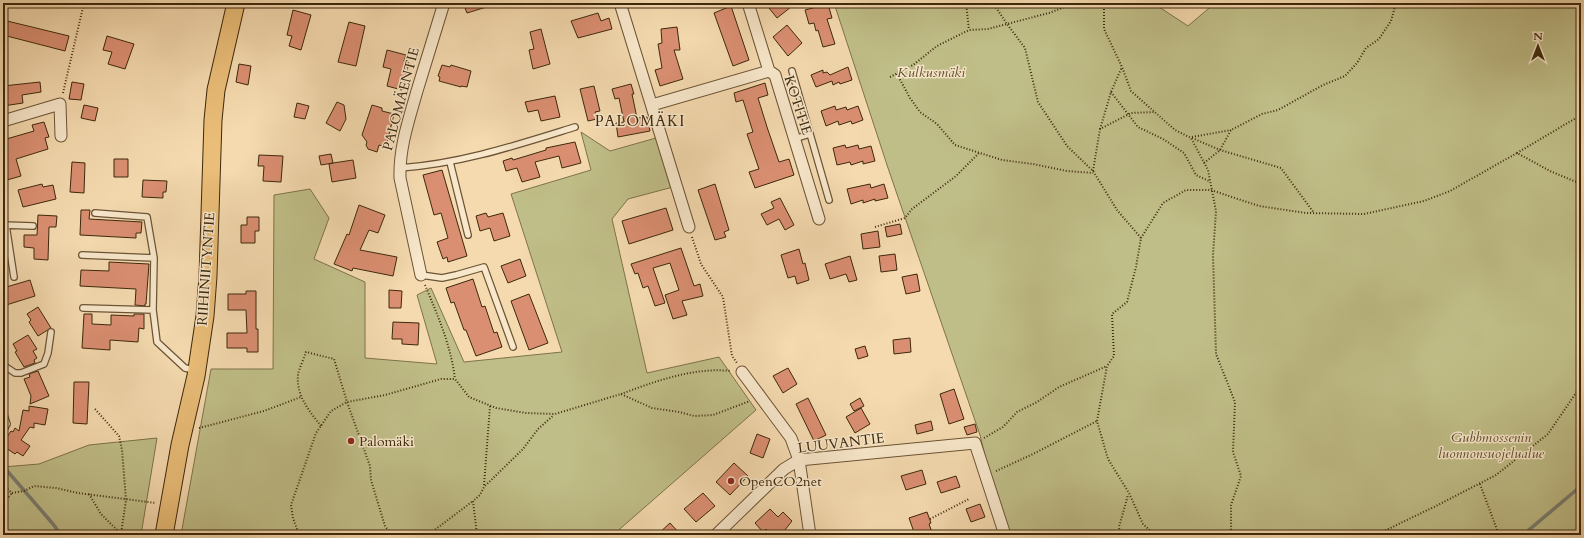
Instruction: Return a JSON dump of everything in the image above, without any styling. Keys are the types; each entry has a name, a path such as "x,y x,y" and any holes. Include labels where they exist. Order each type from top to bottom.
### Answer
{"main road":[{"name":"RIIHINIITYNTIE","path":"164,535 180,445 196,371 205,316 208,276 213,120 216,90 236,3"}],"street":[{"name":"PALOMÄENTIE","path":"421,275 400,178 400,168 402,151 412,108 444,3"},
{"path":"620,3 689,226"},
{"path":"748,3 769,71"},
{"name":"KOTITIE","path":"652,105 769,71 774,75 819,219"},
{"path":"3,121 60,104 62,136"},
{"path":"742,372 791,438 799,460 810,535"},
{"path":"975,443 1005,535"},
{"name":"LUUVANTIE","path":"716,535 784,469 799,460 975,443"}],"lane":[{"path":"792,71 829,200"},
{"path":"400,168 450,162 487,154 575,127"},
{"path":"794,139 810,134"},
{"path":"450,162 468,235"},
{"path":"95,213 147,217 154,258 153,310 157,342 185,368 196,371"},
{"path":"14,277 4,225 33,226"},
{"path":"82,255 154,258"},
{"path":"421,275 442,278 456,276 484,267 513,347"},
{"path":"83,308 153,310"},
{"path":"3,365 15,373 21,373 44,364 48,353 52,332"},
{"path":"3,412 7,424 3,431"}],"path":[{"path":"60,104 84,3"},
{"path":"966,3 969,30"},
{"path":"993,3 1025,48 1038,102 1067,146 1093,172 1114,205 1141,238"},
{"path":"890,77 913,66 937,46 969,30 988,29 1049,14 1075,3"},
{"path":"1104,3 1104,29 1122,67 1131,91 1176,130 1191,138 1220,150 1281,168 1315,213"},
{"path":"1191,138 1231,130 1262,114 1278,110 1323,85 1345,76 1357,63 1366,48 1379,39 1391,21 1396,3"},
{"path":"1093,172 1100,129 1111,92 1122,67"},
{"path":"897,74 910,98 920,112 937,124 955,145 1002,160 1034,164 1067,171 1093,172"},
{"path":"1111,92 1138,127 1163,139 1184,153 1196,176 1210,181"},
{"path":"1100,129 1129,114 1154,112"},
{"path":"1155,535 1143,524 1128,493 1108,459 1097,421 1107,366 1114,356 1112,314 1127,302 1136,267 1141,238 1163,203 1186,190 1211,190 1259,206 1315,213 1364,214 1424,201 1450,191 1581,115"},
{"path":"1204,163 1220,150 1231,130"},
{"path":"1191,138 1208,170 1216,211 1213,255 1216,354 1235,402 1233,452 1241,476 1230,505 1231,535"},
{"path":"875,226 905,218 912,209 956,176 979,153"},
{"path":"1517,153 1550,171 1581,184"},
{"path":"689,226 701,264 723,297 732,356 742,372"},
{"path":"421,275 445,332 454,367 455,379 469,397 490,406 526,413 555,414 621,394 657,380 714,369 742,372"},
{"path":"321,426 308,410 301,397 298,375 306,352 334,359 346,402 370,466 371,480 386,526 392,535"},
{"path":"975,443 1003,427 1018,412 1037,402 1059,387 1107,366"},
{"path":"299,535 293,518 291,505 316,433 331,411 346,402 385,395 441,379 455,379"},
{"path":"1371,535 1382,532 1496,475 1548,434 1578,390 1581,382"},
{"path":"621,394 652,408 694,416 713,415 732,409 760,396"},
{"path":"196,428 264,411 301,397"},
{"path":"484,487 490,406"},
{"path":"95,409 119,436 122,450 126,500 121,535"},
{"path":"428,535 480,495 484,487 523,449 538,429 555,414"},
{"path":"985,475 1016,463 1097,421"},
{"path":"1480,483 1499,535"},
{"path":"3,485 12,493"},
{"path":"3,504 12,493 24,491 34,486 56,488 126,500 157,503 158,497"},
{"path":"1120,535 1119,527 1128,493"},
{"path":"89,494 102,514 121,535"},
{"path":"930,520 969,499"},
{"path":"473,501 477,535"},
{"path":"1576,535 1581,530"}],"green space":[{"path":"834,3 1153,3 1188,26 1215,3 1581,3 1581,535 1010,535 991,480 980,435 888,168"},
{"path":"581,132 610,151 656,138 673,187 628,199 612,219 647,373 719,357 756,410 613,535 181,535 211,369 273,369 274,195 310,189 329,218 314,259 365,282 365,358 437,364 417,295 431,288 464,362 562,352 511,194 591,170"},
{"path":"157,438 141,535 3,535 3,467 39,464 89,445"}],"building":[{"path":"463,3 492,3 493,5 467,13"},
{"path":"765,3 796,3 777,18"},
{"path":"828,4 832,18 827,19 835,44 823,47 818,30 816,31 814,23 809,24 805,10"},
{"path":"731,6 749,60 733,66 714,13"},
{"path":"293,10 311,15 301,50 289,46 292,36 287,35"},
{"path":"598,13 601,21 609,18 612,29 578,38 571,21"},
{"path":"3,20 69,36 65,51 3,35"},
{"path":"349,22 365,26 356,66 338,62"},
{"path":"787,25 802,43 788,56 773,37"},
{"path":"677,27 680,50 674,50 683,79 660,86 655,70 662,68 658,44 662,43 661,29"},
{"path":"541,29 550,64 533,69 529,50 534,49 530,32"},
{"path":"107,36 134,44 125,69 108,64 112,52 103,50"},
{"path":"387,50 406,55 404,61 409,63 402,90 387,86 391,69 383,67"},
{"path":"239,64 251,66 248,85 236,82"},
{"path":"442,65 450,67 451,65 471,71 467,87 461,87 439,81 440,77 438,76"},
{"path":"848,67 852,80 840,84 839,82 833,85 832,81 816,87 811,75 823,70 823,73 827,72 830,75"},
{"path":"40,82 41,92 22,95 23,103 3,106 3,86"},
{"path":"72,82 84,84 81,100 69,99"},
{"path":"765,83 768,95 758,98 767,127 779,162 789,159 794,175 755,188 749,172 759,169 747,134 753,132 743,100 736,102 734,93"},
{"path":"631,84 634,94 632,94 637,118 647,117 650,131 618,137 616,123 624,122 619,98 615,99 612,89"},
{"path":"594,86 600,111 595,112 597,119 588,121 580,89"},
{"path":"555,96 560,117 541,121 538,110 528,112 525,102"},
{"path":"337,102 344,105 346,119 340,131 326,123"},
{"path":"297,103 309,106 305,119 294,117"},
{"path":"84,105 98,108 95,121 81,118"},
{"path":"372,105 382,108 382,111 394,114 386,147 379,145 377,152 368,149 366,145 367,142 362,135"},
{"path":"835,106 836,110 846,107 847,110 858,106 863,120 852,124 851,121 839,125 838,121 826,126 821,111"},
{"path":"44,122 49,137 45,138 48,149 16,159 21,176 7,180 3,165 3,140 34,131 32,125"},
{"path":"575,142 581,163 562,168 559,156 535,162 540,177 522,182 517,168 506,171 503,161 512,158 513,160 546,150 546,148"},
{"path":"845,145 846,148 858,145 859,149 871,146 875,161 863,164 863,161 851,165 850,162 837,165 833,148"},
{"path":"331,154 333,163 321,165 319,156"},
{"path":"259,155 283,156 281,182 263,181 264,166 258,166"},
{"path":"114,159 128,159 128,177 114,177"},
{"path":"353,160 356,178 332,182 329,164"},
{"path":"72,162 85,163 84,193 70,192"},
{"path":"442,170 467,256 448,262 447,257 443,259 437,242 448,238 441,213 434,215 423,175"},
{"path":"143,180 167,181 166,192 163,192 163,198 142,197"},
{"path":"42,184 43,187 53,185 56,199 23,207 18,190"},
{"path":"715,184 729,230 724,232 726,237 715,240 698,190"},
{"path":"870,184 871,188 884,184 888,198 875,201 875,199 863,203 863,200 851,204 847,189"},
{"path":"780,198 794,225 785,230 779,219 767,225 761,214 774,208 771,202"},
{"path":"359,205 385,215 378,233 369,230 360,250 397,257 393,276 353,268 352,271 334,264 347,234 349,235"},
{"path":"666,208 673,230 629,244 622,221"},
{"path":"81,210 90,210 89,219 142,222 141,233 136,233 136,238 80,235"},
{"path":"486,213 488,217 503,213 510,236 494,241 490,228 480,231 476,216"},
{"path":"38,215 57,216 56,227 49,227 48,260 34,259 34,248 24,247 24,235 37,235"},
{"path":"247,217 259,217 259,231 255,231 255,243 241,243 241,225 247,225"},
{"path":"900,224 902,234 887,237 885,227"},
{"path":"878,231 880,247 863,249 861,234"},
{"path":"681,248 694,286 700,284 703,296 682,301 687,315 673,319 665,295 679,290 670,263 653,268 665,303 655,306 648,286 643,288 638,273 635,274 631,264"},
{"path":"799,249 803,264 805,263 809,280 797,284 795,276 788,278 781,255"},
{"path":"895,254 897,270 881,272 879,256"},
{"path":"850,256 857,280 849,282 846,274 830,279 825,264"},
{"path":"520,259 526,276 508,283 501,266"},
{"path":"109,262 149,264 145,306 135,305 136,289 80,286 81,270 109,271"},
{"path":"917,274 920,291 906,294 902,277"},
{"path":"473,279 482,307 485,306 494,333 497,332 502,347 476,356 466,330 464,330 454,302 451,303 446,288"},
{"path":"30,280 35,296 3,306 3,288"},
{"path":"389,290 402,291 401,308 389,308"},
{"path":"246,291 256,291 256,329 258,329 258,352 247,352 247,348 227,348 227,333 247,333 246,310 228,310 228,294 246,294"},
{"path":"529,294 548,343 529,350 511,301"},
{"path":"38,307 51,328 38,336 29,322 31,320 27,314"},
{"path":"84,314 92,314 92,324 111,325 111,315 134,316 134,314 144,314 144,329 139,328 138,342 110,340 110,350 82,348"},
{"path":"393,322 419,323 418,345 402,344 402,339 392,339"},
{"path":"28,335 37,349 33,351 37,358 34,360 35,363 24,367 15,352 17,351 13,344"},
{"path":"910,338 911,352 894,354 893,340"},
{"path":"865,346 868,356 858,359 855,349"},
{"path":"788,368 797,384 783,393 773,376"},
{"path":"38,371 49,396 30,404 31,396 24,379 30,377 29,374"},
{"path":"74,382 89,382 87,424 73,423"},
{"path":"954,389 964,419 949,424 940,394"},
{"path":"808,398 826,435 814,441 796,404"},
{"path":"860,398 864,406 854,411 850,404"},
{"path":"29,406 48,409 45,425 34,423 34,428 30,427 21,440 30,446 23,456 17,452 15,454 3,446 3,443 11,431 13,432 15,428 19,431 23,410 29,411"},
{"path":"861,408 870,424 855,433 846,417"},
{"path":"931,421 933,430 917,434 915,425"},
{"path":"975,424 977,432 967,435 964,427"},
{"path":"757,434 770,439 763,458 750,453"},
{"path":"734,463 748,476 730,495 716,482"},
{"path":"922,470 926,484 906,490 901,476"},
{"path":"956,476 960,487 941,493 937,482"},
{"path":"703,493 715,506 696,522 684,509"},
{"path":"980,504 985,517 971,522 966,509"},
{"path":"770,509 778,517 783,512 792,521 781,535 772,535 766,529 763,532 755,523"},
{"path":"927,512 933,535 915,535 909,518"},
{"path":"670,523 681,535 657,535"}],"waterway":[{"path":"3,466 61,535"},
{"path":"1523,535 1581,486"}],"place":[{"name":"Palomäki","path":"351,441"},
{"name":"OpenCO2net","path":"731,481"}],"district":[{"name":"PALOMÄKI","path":"640,121"}],"park label":[{"name":"Kulkusmäki","path":"931,72"},
{"name":"Gubbmossenin luonnonsuojelualue","path":"1491,446"}]}
